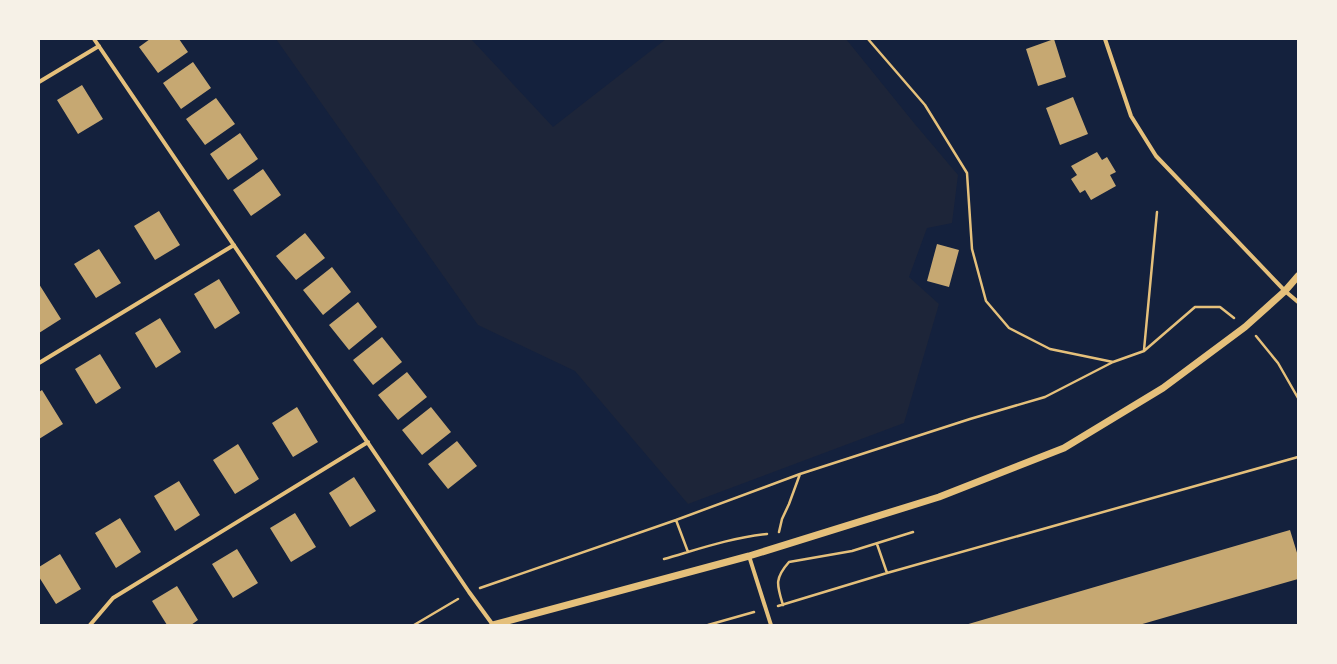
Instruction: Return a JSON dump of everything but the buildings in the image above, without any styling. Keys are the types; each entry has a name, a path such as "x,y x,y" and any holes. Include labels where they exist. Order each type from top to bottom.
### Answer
{"street":[{"path":"94,39 469,592 493,625 749,556 939,497 1064,448 1163,388 1245,327 1285,291 1298,276"},
{"path":"1105,39 1131,116 1156,156 1285,291 1298,302"},
{"path":"39,82 99,46"},
{"path":"39,363 234,245"},
{"path":"90,625 113,598 368,442"},
{"path":"749,556 767,608 771,625"}],"path":[{"path":"868,39 925,105 967,173 972,249 986,300 1009,328 1050,349 1114,362"},
{"path":"1144,351 1157,212"},
{"path":"414,625 469,592 676,520 800,474 970,419 1045,397 1114,362 1144,351 1195,307 1220,307 1260,340 1278,364 1298,398"},
{"path":"708,625 767,608 783,605 887,573 1298,458"},
{"path":"779,532 782,519 800,474"},
{"path":"676,520 688,552"},
{"path":"783,605 777,585 782,570 789,562 852,551 913,532"},
{"path":"664,559 719,542"},
{"path":"877,544 887,573"}],"shaded area":[{"path":"276,39 471,39 553,127 666,39 846,39 958,175 952,223 927,228 909,277 939,304 904,423 688,504 575,371 478,325"}]}
